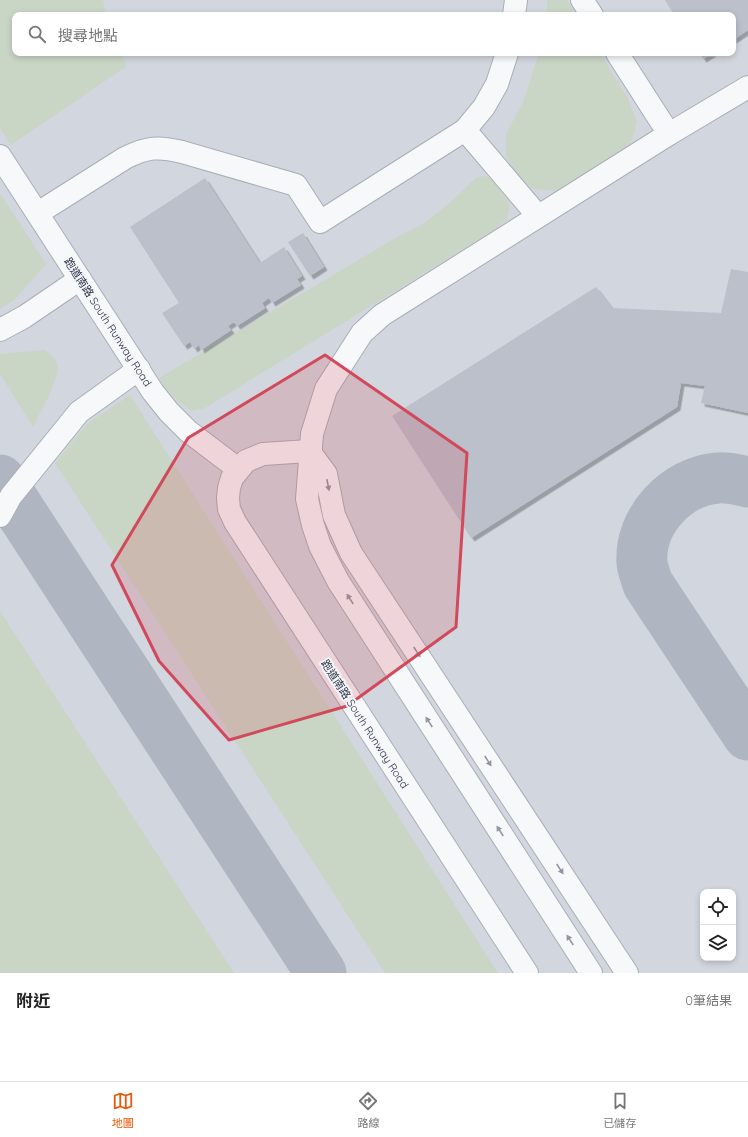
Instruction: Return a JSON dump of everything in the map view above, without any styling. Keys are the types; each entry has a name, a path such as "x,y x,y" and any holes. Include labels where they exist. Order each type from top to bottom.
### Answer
{"lane":[{"path":"514,12 516,0"},
{"path":"582,0 590,12"},
{"path":"38,213 125,158 138,151 153,148 182,152 296,185 320,222 465,130 484,107 497,84 506,56"},
{"path":"619,56 670,134"},
{"path":"591,973 338,581 320,546 307,499 309,451 312,434 326,388 362,333 382,315 670,134 748,88"},
{"path":"465,130 538,216"},
{"name":"跑道南路 South Runway Road","path":"0,156 153,392 169,412 188,431 238,469"},
{"path":"0,330 24,317 80,279"},
{"path":"0,516 10,496 79,412 139,369"},
{"path":"309,451 326,474 334,515 351,553 627,973"},
{"name":"跑道南路 South Runway Road","path":"309,451 263,454 246,460 232,478 228,498 229,509 242,535 527,973"}],"highlighted area":[{"path":"325,355 467,453 456,627 347,706 229,740 159,661 112,565 188,438"}],"shaded area":[{"path":"0,0 748,0 748,973 0,973"}],"green space":[{"path":"0,0 103,0 105,12 12,12 12,56 122,56 127,66 11,145 0,128"},
{"path":"547,0 567,0 574,12 547,12"},
{"path":"538,56 602,56 627,97 637,121 632,141 619,156 558,191 534,189 516,175 506,157 506,134 523,102"},
{"path":"487,176 495,183 510,204 507,219 496,229 205,408 192,411 187,408 174,397 159,378 399,236 423,224 446,206 477,177"},
{"path":"0,193 46,264 15,299 0,309"},
{"path":"45,350 53,357 58,367 52,388 33,427 0,374 0,354"},
{"path":"130,395 498,973 385,973 55,463 87,424"},
{"path":"0,611 234,973 0,973"}],"building":[{"path":"665,0 748,0 748,30 736,38 736,12 672,12"},
{"path":"701,56 708,56 703,59"},
{"path":"205,178 260,263 284,247 302,276 297,279 301,285 272,303 269,298 262,303 265,308 237,326 234,322 228,326 231,330 201,350 199,345 194,349 190,342 184,346 162,313 179,303 130,227"},
{"path":"303,233 324,267 310,276 288,242"},
{"path":"731,269 748,272 748,413 701,403 705,386 681,383 677,407 471,538 392,416 596,287 612,308 721,313"}],"taxiway":[{"path":"748,482 729,478 718,478 703,481 688,487 675,495 663,506 654,518 647,532 643,547 642,563 648,584 748,735"},
{"path":"0,480 321,973"}]}
